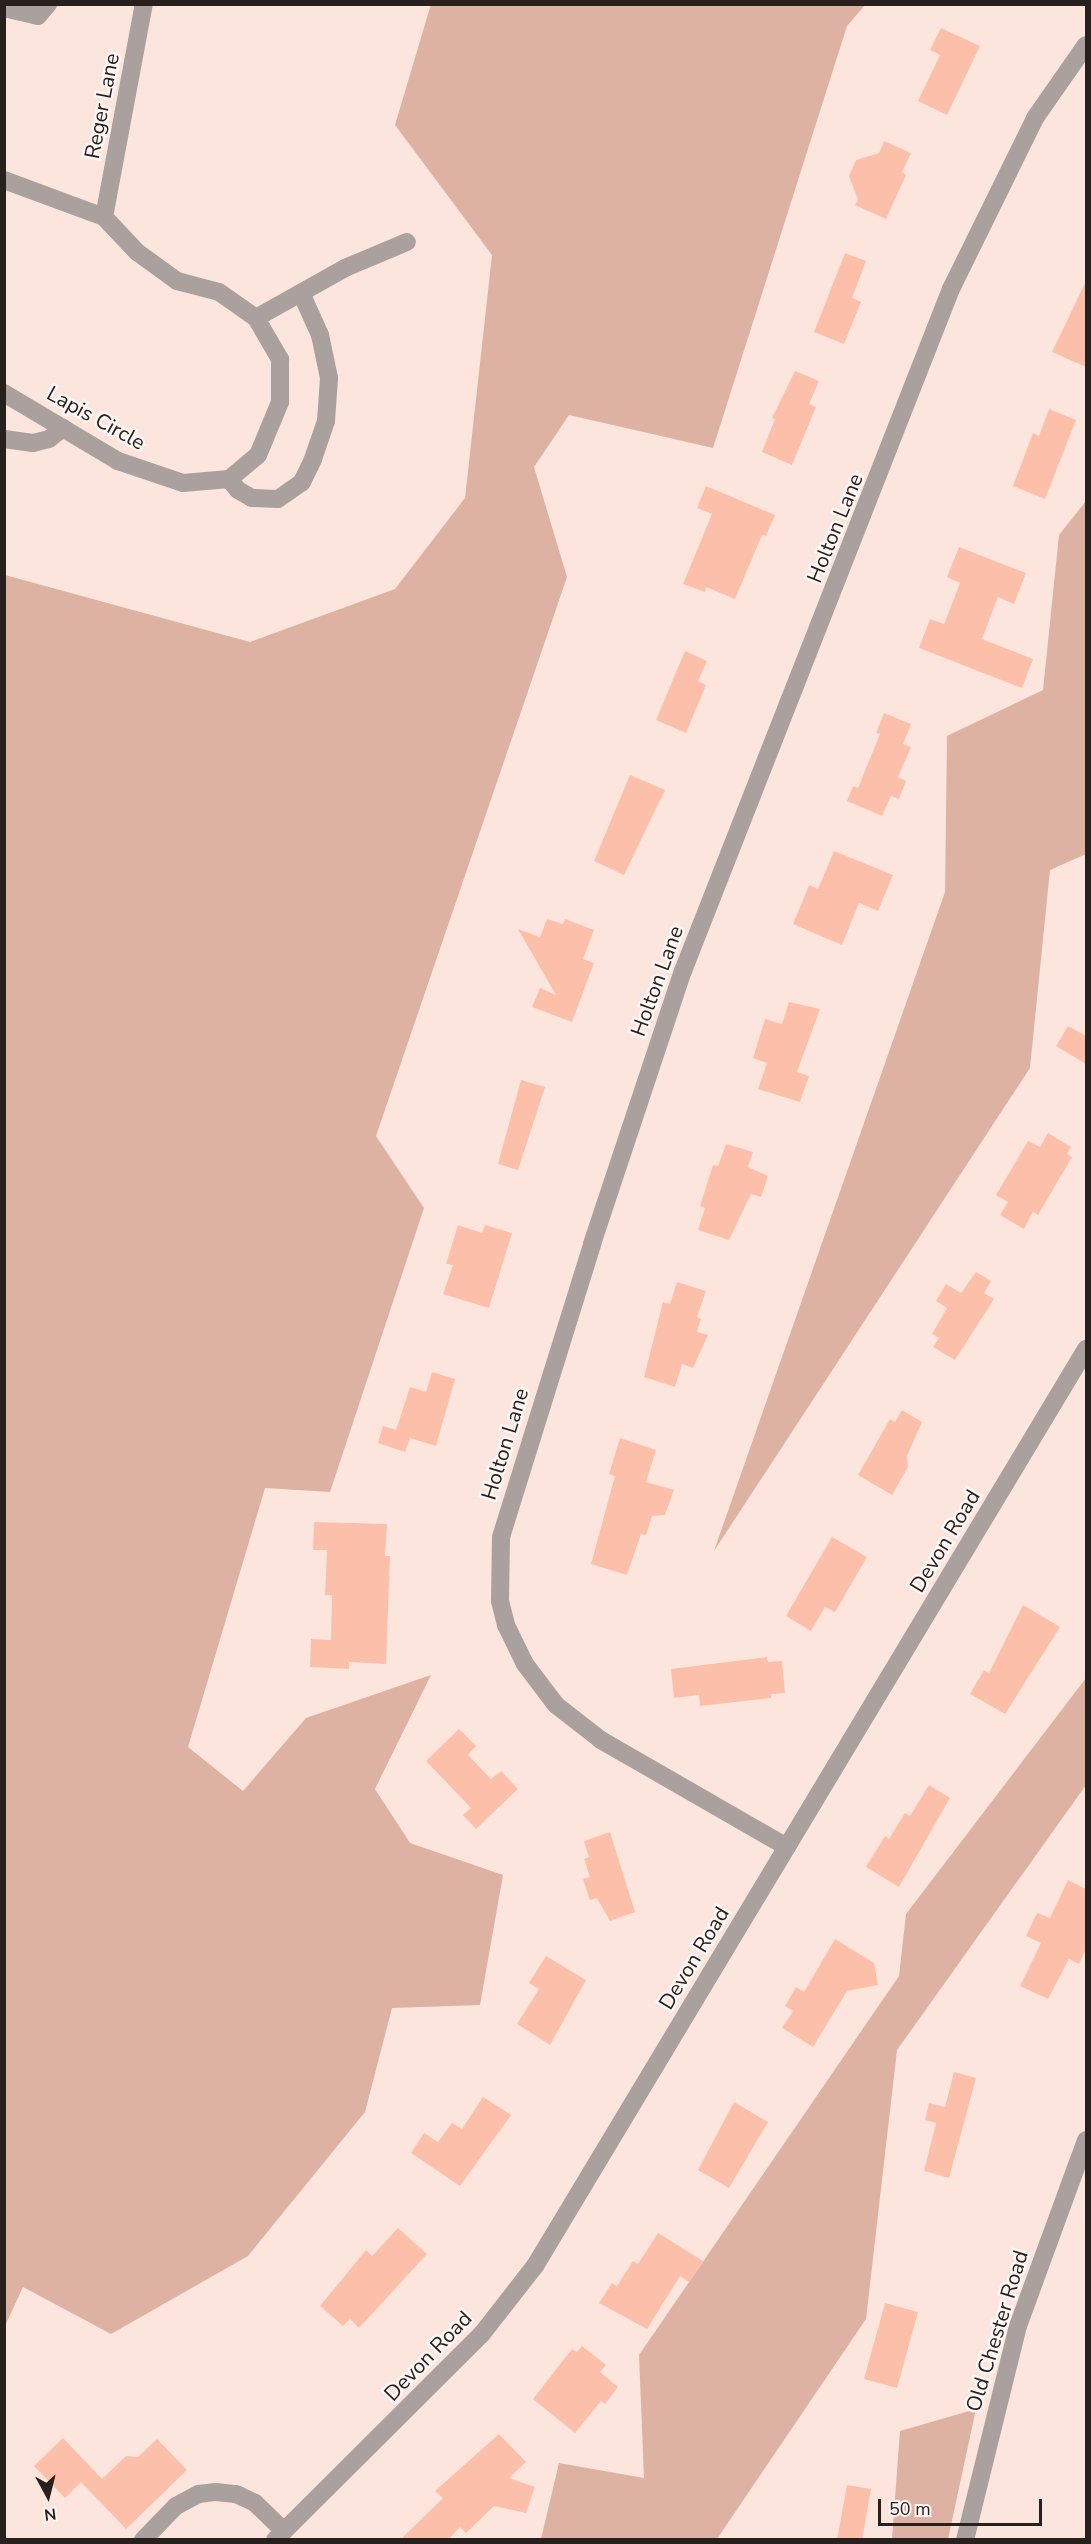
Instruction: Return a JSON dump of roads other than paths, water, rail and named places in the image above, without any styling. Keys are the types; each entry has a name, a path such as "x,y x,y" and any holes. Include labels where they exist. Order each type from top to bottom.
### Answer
{"street":[{"path":"4,8 38,16 48,4"},
{"name":"Reger Lane","path":"104,216 144,4"},
{"name":"Holton Lane","path":"787,1847 601,1740 556,1705 525,1664 506,1625 500,1601 501,1537 592,1244 688,960 951,289 1035,118 1086,45"},
{"path":"4,180 104,216 137,252 177,281 219,292 256,318 280,359 280,402 258,455 229,478 238,490 252,498 278,499 302,482 326,422 329,378 321,335 301,293"},
{"path":"256,318 345,268 407,242"},
{"name":"Lapis Circle","path":"4,393 118,460 183,483 229,478"},
{"path":"4,439 33,443 49,438 63,428"},
{"name":"Devon Road","path":"280,2535 481,2335 535,2266 1086,1349"},
{"name":"Old Chester Road","path":"965,2540 1018,2326 1086,2140"},
{"path":"143,2540 176,2506 199,2494 216,2492 236,2494 255,2503 280,2535"}]}
